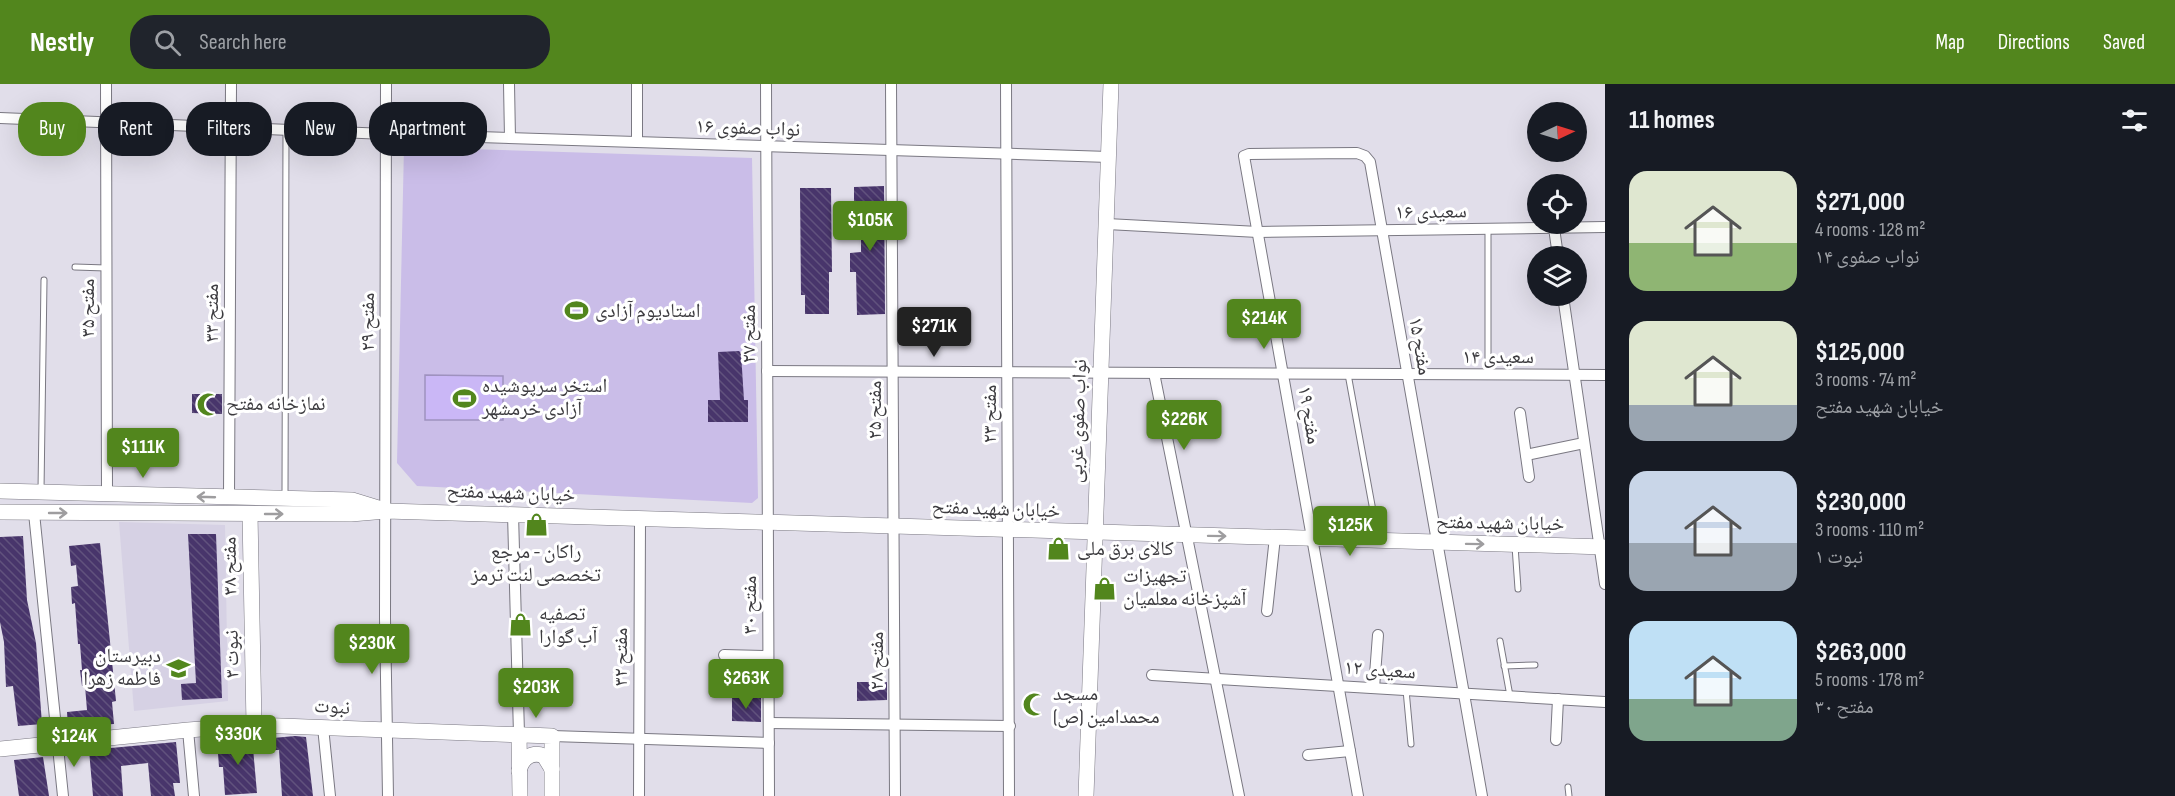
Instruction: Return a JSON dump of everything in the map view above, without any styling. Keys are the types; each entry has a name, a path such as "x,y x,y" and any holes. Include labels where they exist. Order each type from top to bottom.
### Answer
{"street":[{"name":"مفتح ۳۵","path":"106,84 106,102"},
{"name":"مفتح ۳۳","path":"231,84 231,102"},
{"name":"مفتح ۲۹","path":"386,84 386,102"},
{"path":"509,84 510,138"},
{"path":"637,142 638,84"},
{"name":"مفتح ۲۷","path":"766,84 767,522"},
{"name":"مفتح ۲۵","path":"891,84 894,526"},
{"name":"مفتح ۲۳","path":"1006,84 1009,796"},
{"name":"نواب صفوی غربی","path":"1086,796 1111,84"},
{"name":"نواب صفوی ۱۶","path":"0,118 98,122"},
{"name":"نواب صفوی ۱۶","path":"487,137 1109,157"},
{"name":"مفتح ۱۵","path":"1244,156 1249,154 1357,153 1365,156 1370,162 1482,796"},
{"name":"مفتح ۳۵","path":"105,156 107,494"},
{"name":"مفتح ۳۳","path":"229,498 231,156"},
{"name":"مفتح ۲۹","path":"386,156 388,796"},
{"name":"مفتح ۱۹","path":"1244,156 1358,796"},
{"name":"سعیدی ۱۶","path":"1107,224 1258,232 1527,228"},
{"name":"سعیدی ۱۶","path":"1587,227 1605,227"},
{"path":"1564,306 1602,547 1605,584"},
{"name":"سعیدی ۱۴","path":"767,371 1605,375"},
{"path":"1154,373 1239,796"},
{"path":"1520,413 1529,477"},
{"path":"1526,455 1584,443"},
{"name":"خیابان شهید مفتح","path":"0,491 352,500 386,510"},
{"name":"خیابان شهید مفتح","path":"0,512 351,514 386,510 1602,547"},
{"path":"34,513 63,796"},
{"name":"مفتح ۳۸","path":"250,514 252,617"},
{"path":"513,514 520,796"},
{"name":"مفتح ۳۲","path":"639,796 640,518"},
{"name":"مفتح ۳۰","path":"767,522 769,796"},
{"name":"مفتح ۲۸","path":"894,526 895,796"},
{"path":"1267,611 1275,537"},
{"name":"نبوت ۳","path":"252,617 254,725"},
{"path":"1374,688 1378,635"},
{"path":"724,655 768,657"},
{"name":"سعیدی ۱۲","path":"1152,675 1605,702"},
{"path":"1556,740 1558,699"},
{"path":"769,723 1010,726"},
{"name":"نبوت","path":"0,749 254,725 552,736"},
{"path":"323,727 330,796"},
{"path":"188,730 194,796"},
{"path":"552,796 552,736 769,743"},
{"path":"1308,755 1350,751"},
{"path":"519,771 526,758 535,754 544,756 552,769"}],"lane":[{"path":"285,500 286,156"},
{"path":"1488,229 1488,375"},
{"path":"75,267 106,268"},
{"path":"41,492 44,280"},
{"path":"1348,374 1378,541"},
{"path":"1514,545 1518,590"},
{"path":"1500,641 1510,696"},
{"path":"1504,666 1535,665"},
{"path":"1406,690 1411,744"},
{"path":"1568,787 1569,796"}],"shaded area":[{"name":"استادیوم آزادی","path":"487,150 752,158 758,498 752,503 417,486 397,463 404,156 487,156"},
{"name":"استخر سرپوشیده آزادی خرمشهر","path":"425,375 503,376 503,420 425,420"},
{"path":"119,522 225,525 228,701 134,711"}],"building":[{"path":"884,186 885,314 857,315 856,272 850,272 850,253 861,252 861,209 854,209 854,187"},
{"path":"800,188 831,188 832,272 829,272 829,314 805,314 805,295 801,295"},
{"path":"739,351 744,400 748,400 748,422 708,422 708,400 720,400 718,352"},
{"name":"نمازخانه مفتح","path":"192,394 222,394 222,414 192,413"},
{"path":"188,534 216,534 222,698 182,700 181,684 196,683"},
{"path":"23,536 27,600 36,643 42,724 18,726 13,686 6,687 4,642 0,622 0,537"},
{"path":"100,543 116,701 112,702 114,724 68,727 67,712 87,710 85,686 82,686 80,670 82,670 75,603 72,604 71,587 78,586 76,565 71,566 69,546"},
{"path":"857,682 887,682 887,700 857,701"},
{"path":"732,697 761,698 761,722 732,721"},
{"path":"252,737 257,793 225,795 223,767 219,767 217,740"},
{"path":"306,737 313,796 282,796 279,750 274,750 273,738"},
{"path":"176,742 180,783 173,783 175,796 151,796 148,763 121,766 123,796 93,796 89,750"},
{"path":"43,757 49,796 19,796 14,760"}],"place":[{"name":"استادیوم آزادی","path":"577,311"},
{"name":"استخر سرپوشیده آزادی خرمشهر","path":"464,398"},
{"name":"نمازخانه مفتح","path":"208,404"},
{"name":"راکان - مرجع تخصصی لنت ترمز","path":"536,525"},
{"name":"کالای برق ملی","path":"1059,549"},
{"name":"تجهيزات آشپزخانه معلمیان","path":"1105,588"},
{"name":"تصفیه آب گوارا","path":"521,625"},
{"name":"دبیرستان فاطمه زهرا","path":"179,668"},
{"name":"مسجد محمدامین (ص)","path":"1035,705"}]}
